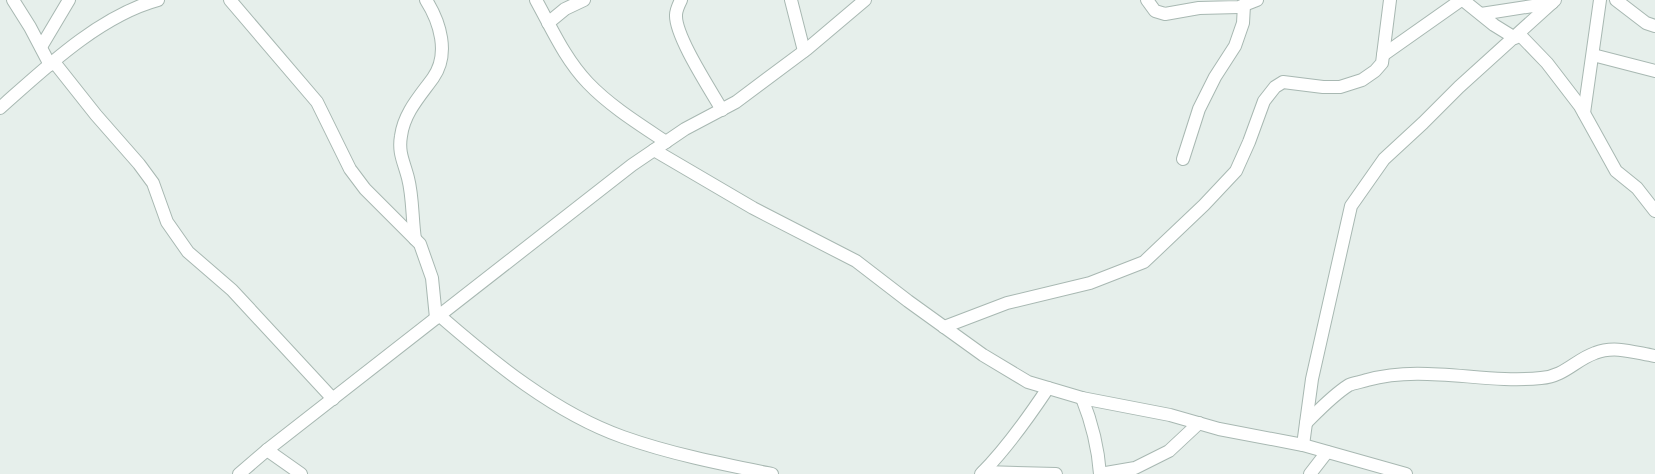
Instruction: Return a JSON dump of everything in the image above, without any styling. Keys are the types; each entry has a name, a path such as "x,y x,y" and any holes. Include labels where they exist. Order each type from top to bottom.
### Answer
{"street":[{"path":"13,0 52,64 153,183 167,222 188,252 232,290 333,398"},
{"path":"41,46 69,0"},
{"path":"0,108 52,64 104,25 145,3 156,0"},
{"path":"230,0 317,102 350,169 365,189 420,244 432,278 438,317 542,397 583,420 622,437 716,462 772,474"},
{"path":"415,239 408,178 401,158 401,137 405,120 420,94 434,76 442,53 441,34 433,11 426,0"},
{"path":"536,0 560,47 588,83 617,108 666,142"},
{"path":"548,23 565,9 584,0"},
{"path":"681,0 675,14 678,26 702,75 722,110"},
{"path":"790,0 804,51"},
{"path":"239,474 333,398 632,165 685,130 736,102 804,51 865,0"},
{"path":"1147,0 1155,11 1165,14 1199,8 1244,5 1257,0"},
{"path":"944,327 1007,303 1090,283 1144,262 1204,205 1236,171 1249,142 1264,101 1275,87 1283,82 1323,88 1340,87 1362,80 1376,71 1382,63 1390,0"},
{"path":"1383,55 1462,0 1494,24 1517,36 1547,63 1584,113 1616,171 1637,188 1655,211"},
{"path":"1584,113 1600,0"},
{"path":"1616,0 1646,23 1655,26"},
{"path":"1481,14 1554,2"},
{"path":"1303,445 1312,379 1351,206 1384,159 1459,87 1554,2"},
{"path":"1182,159 1199,109 1215,77 1235,46 1243,23 1244,5"},
{"path":"1593,55 1655,71"},
{"path":"654,150 754,208 856,261 983,355 1028,382 1082,398 1303,445 1406,474"},
{"path":"1306,423 1328,401 1350,385 1387,375 1434,374 1519,379 1538,378 1563,373 1596,352 1628,349 1655,356"},
{"path":"982,473 996,459 1048,388"},
{"path":"1082,398 1092,423 1098,449 1100,474 1135,468 1169,451 1198,423"},
{"path":"267,450 301,474"},
{"path":"1310,474 1327,452"},
{"path":"982,473 1056,474"}]}
